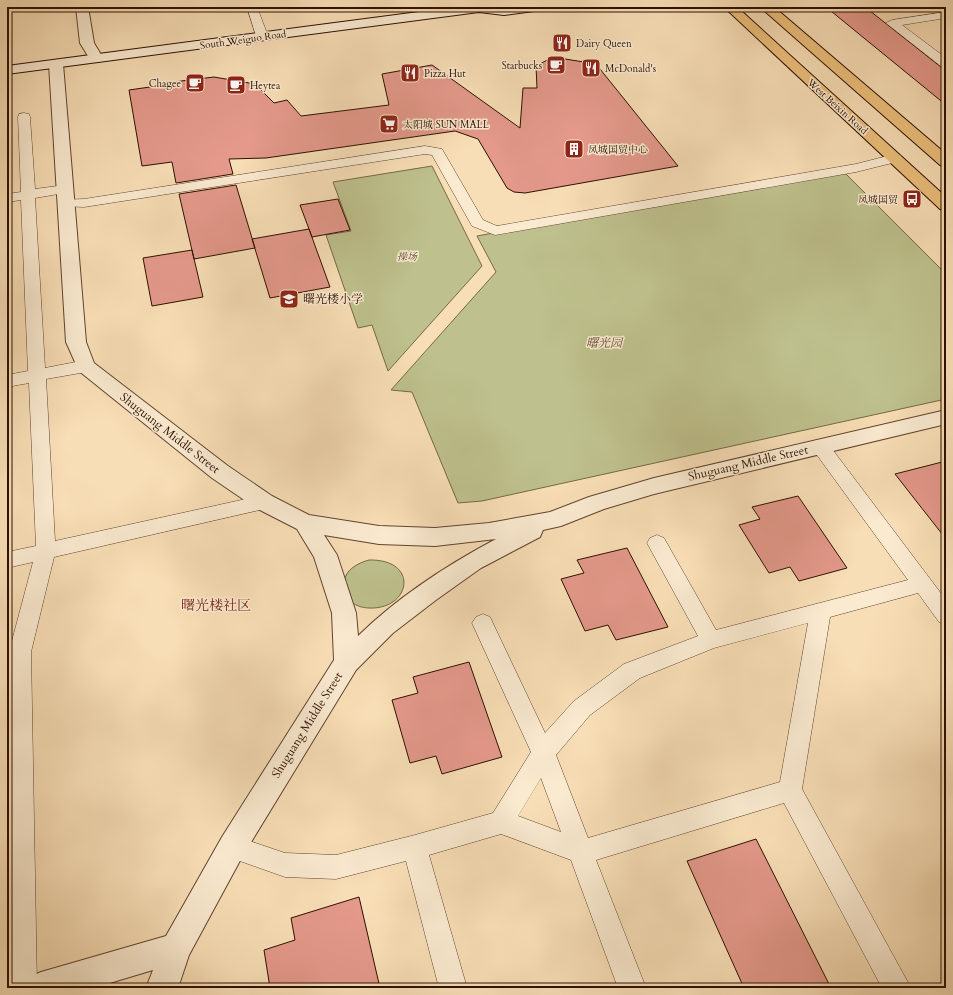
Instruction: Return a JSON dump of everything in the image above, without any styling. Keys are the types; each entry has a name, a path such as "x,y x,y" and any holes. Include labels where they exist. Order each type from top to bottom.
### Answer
{"main road":[{"name":"West Beixin Road","path":"730,7 946,206"},
{"path":"766,7 946,162"}],"street":[{"path":"82,7 87,43 96,58"},
{"name":"South Weiguo Road","path":"7,70 480,8 504,11 534,7"},
{"path":"96,58 102,41"},
{"name":"Shuguang Middle Street","path":"56,64 76,342 86,366 220,472 264,502 305,523 379,534 435,537 489,532 553,520"},
{"name":"Shuguang Middle Street","path":"162,988 176,948 232,847 347,662 384,626 428,593 472,562 553,520 597,503 654,486 946,417"},
{"path":"305,523 325,555 344,613 347,662"},
{"path":"41,988 176,948"}],"lane":[{"path":"252,7 262,36"},
{"path":"946,15 892,23 946,64"},
{"path":"23,988 20,652 46,551 24,117"},
{"path":"7,198 28,195 66,196 84,203 425,150 437,152 477,223 495,231 856,168 895,158"},
{"path":"7,381 86,366"},
{"path":"820,446 946,616"},
{"path":"7,560 264,502"},
{"path":"657,543 711,640"},
{"path":"501,822 544,753 582,708 632,671 711,640 922,584"},
{"path":"821,610 790,790 897,988"},
{"path":"483,623 544,753 632,988"},
{"path":"232,847 285,865 336,867 415,847 501,822 581,852 790,790"},
{"path":"415,847 453,988"}],"green space":[{"name":"操场","path":"432,166 482,266 388,371 372,325 358,328 326,235 351,231 333,182"},
{"name":"曙光园","path":"843,171 946,274 946,399 482,501 458,503 412,392 391,390 496,272 477,236"},
{"path":"369,560 385,562 396,567 402,575 404,584 401,593 394,601 383,606 369,608 358,606 349,600 344,586 346,575 349,571 358,564"}],"building":[{"path":"826,7 865,7 946,71 946,105"},
{"name":"太阳城 SUN MALL","path":"553,57 596,64 678,166 525,193 514,192 507,188 478,139 455,131 266,158 229,159 233,174 176,183 172,162 142,166 129,90 164,85 173,82 214,77 255,84 274,103 287,100 301,116 389,105 382,74 432,65 520,128 523,88 537,88 536,66"},
{"path":"236,185 255,248 194,259 179,194"},
{"path":"338,199 350,230 312,237 300,205"},
{"path":"309,229 330,287 270,298 252,239"},
{"path":"192,250 203,297 152,306 143,258"},
{"path":"946,461 946,539 895,474"},
{"path":"798,496 847,568 799,581 790,567 769,573 739,525 760,519 752,507"},
{"path":"627,548 668,627 616,640 608,625 585,631 561,579 584,573 577,560"},
{"path":"469,662 502,757 442,774 436,756 410,763 392,700 418,693 413,677"},
{"path":"756,839 831,988 744,988 687,861"},
{"path":"359,897 380,988 270,988 264,950 295,940 291,918"}],"place":[{"name":"Dairy Queen","path":"562,43"},
{"name":"Starbucks","path":"556,65"},
{"name":"McDonald's","path":"591,68"},
{"name":"Pizza Hut","path":"410,73"},
{"name":"Chagee","path":"195,83"},
{"name":"Heytea","path":"236,85"},
{"name":"太阳城 SUN MALL","path":"389,124"},
{"name":"凤城国贸中心","path":"574,149"},
{"name":"凤城国贸","path":"912,199"},
{"name":"曙光楼小学","path":"289,299"}],"district":[{"name":"曙光楼社区","path":"216,605"}]}
